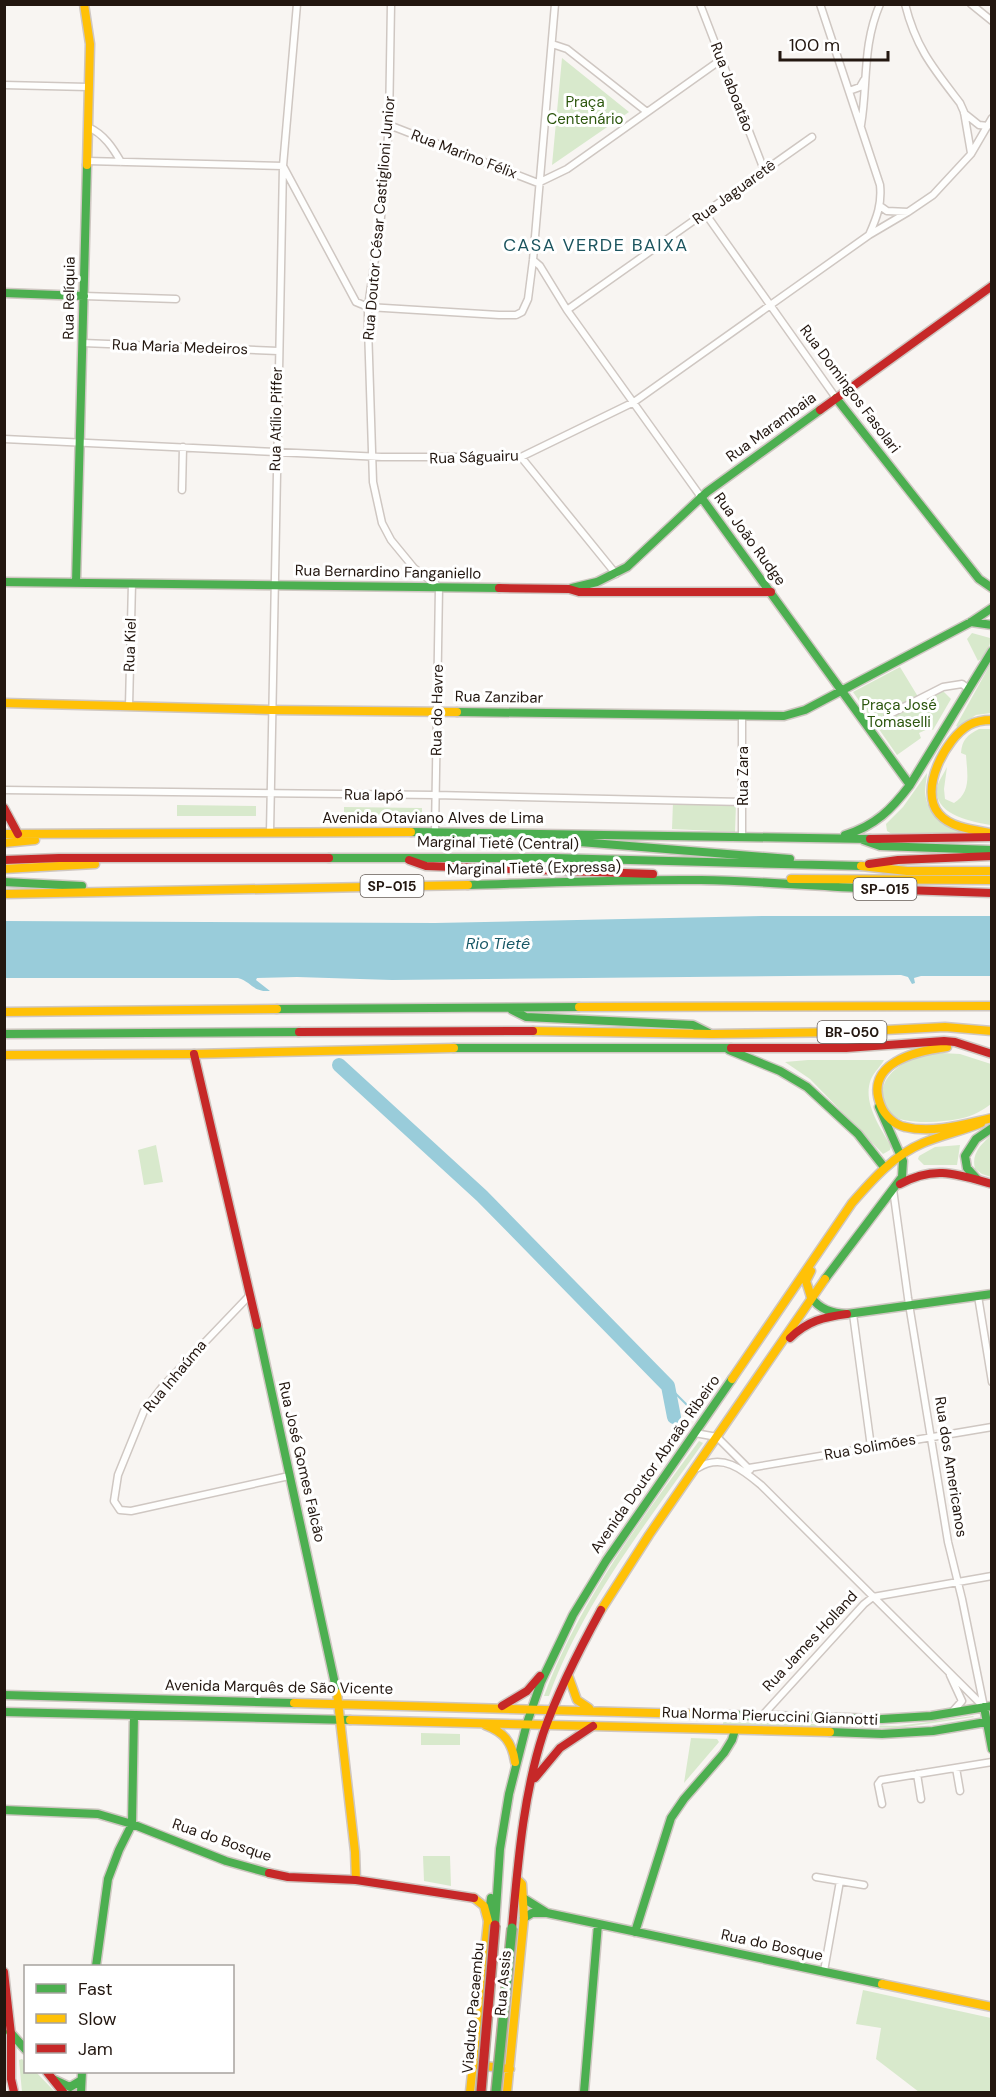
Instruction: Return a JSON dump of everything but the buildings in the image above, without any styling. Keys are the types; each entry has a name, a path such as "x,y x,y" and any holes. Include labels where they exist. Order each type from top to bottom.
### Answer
{"main road":[{"name":"Rua Relíquia","path":"76,583 90,44 88,9 84,4"},
{"name":"Rua Marambaia","path":"569,589 597,582 627,567 701,497 992,286"},
{"path":"4,293 84,296"},
{"name":"Rua Domingos Fasolari","path":"836,398 992,597"},
{"name":"Rua João Rudge","path":"701,497 910,785"},
{"path":"602,592 616,574"},
{"name":"Rua Domingos Fasolari","path":"979,579 992,588"},
{"name":"Rua Bernardino Fanganiello","path":"4,582 569,589 579,592 771,592"},
{"name":"Rua Zanzibar","path":"4,704 271,710 791,715 971,622 991,608"},
{"path":"971,622 992,625"},
{"path":"830,839 863,830 879,822 895,806 992,651"},
{"path":"992,720 978,721 967,726 958,735 933,774 931,794 933,804 939,813 949,821 992,835"},
{"path":"4,808 18,834"},
{"path":"513,833 537,839 566,842 776,857 805,865"},
{"name":"Avenida Otaviano Alves de Lima","path":"4,834 513,833 861,839"},
{"path":"4,843 47,838 58,834"},
{"path":"861,839 992,835"},
{"path":"861,839 880,846 992,850"},
{"path":"864,866 888,861 992,856"},
{"path":"402,857 426,866 665,874 698,880"},
{"name":"Marginal Tietê (Central)","path":"4,860 554,858 864,866 907,871 992,871"},
{"path":"4,869 84,866 115,859"},
{"name":"SP-015","path":"779,882 800,878 992,880"},
{"name":"Marginal Tietê (Expressa)","path":"4,894 698,880 992,893"},
{"name":"SP-015","path":"4,882 89,886 105,892"},
{"path":"4,1012 332,1008 992,1006"},
{"path":"510,1008 526,1017 693,1025 712,1034"},
{"name":"BR-050","path":"712,1034 845,1032 945,1027 992,1031"},
{"path":"4,1034 509,1031 712,1034"},
{"path":"4,1055 194,1054 419,1048 846,1048 944,1041 992,1054"},
{"path":"720,1047 780,1071 807,1087 863,1139 884,1167"},
{"path":"518,1879 531,1785 547,1724 594,1620 811,1297 850,1241 902,1177 904,1165 901,1155 880,1113 877,1084 882,1074 906,1056 937,1048 974,1048"},
{"name":"Rua José Gomes Falcão","path":"194,1054 250,1295 340,1704 356,1880"},
{"path":"877,1096 882,1109 890,1118 906,1127 963,1125 992,1118"},
{"name":"Avenida Doutor Abraão Ribeiro","path":"491,1923 505,1814 527,1723 541,1682 578,1605 852,1203 884,1167 901,1155 923,1143 968,1129 992,1118"},
{"path":"979,1181 967,1168 965,1156 976,1139 992,1128"},
{"path":"892,1188 909,1177 928,1171 946,1172 992,1184"},
{"path":"820,1250 819,1260 806,1281 811,1297 825,1311 850,1314"},
{"path":"777,1350 805,1323 813,1319 992,1294"},
{"path":"500,1708 532,1687 548,1660 553,1657"},
{"path":"568,1675 577,1700 594,1710"},
{"name":"Avenida Marquês de São Vicente","path":"4,1695 552,1709"},
{"name":"Rua Norma Pieruccini Giannotti","path":"552,1709 898,1719 988,1707"},
{"name":"Rua dos Americanos","path":"988,1707 992,1749"},
{"name":"Avenida Marquês de São Vicente","path":"4,1712 547,1724"},
{"path":"96,1965 108,1879 132,1824 134,1715"},
{"path":"477,1722 502,1732 508,1737 516,1768"},
{"name":"Rua Norma Pieruccini Giannotti","path":"547,1724 904,1734 989,1722"},
{"path":"531,1785 554,1753 573,1737 594,1725"},
{"path":"635,1932 671,1818 684,1799 724,1753 735,1730"},
{"name":"Rua do Bosque","path":"4,1810 98,1814 132,1824 226,1861 258,1871 294,1878 356,1880 476,1898 486,1908 491,1923"},
{"name":"Rua Assis","path":"507,2092 524,1918 522,1884 518,1879"},
{"name":"Viaduto Pacaembu","path":"496,2092 518,1879"},
{"name":"Rua do Bosque","path":"523,1898 547,1913"},
{"name":"Rua do Bosque","path":"524,1918 532,1913 547,1913 992,2007"},
{"path":"470,2092 491,1923"},
{"name":"Viaduto Pacaembu","path":"481,2092 491,1923"},
{"path":"584,2092 598,1924"},
{"path":"4,1972 13,2090"},
{"path":"7,2031 24,2048"},
{"path":"472,2065 510,2069"},
{"path":"48,2073 63,2092"},
{"path":"55,2080 70,2087 81,2076"},
{"path":"81,2076 81,2092"}],"street":[{"name":"Rua Atílio Piffer","path":"270,834 282,166 297,4"},
{"name":"Rua Doutor César Castiglioni Junior","path":"391,4 390,125 381,217 368,307 372,457 377,502 382,523 390,540 414,568 439,587"},
{"path":"87,161 282,166 356,302 368,307 516,315 522,312 526,305 533,260 555,4"},
{"name":"Rua Jaboatão","path":"700,4 764,171"},
{"path":"820,4 878,175 882,197 879,213 869,235"},
{"path":"861,125 870,33 880,4"},
{"path":"905,4 921,49 964,112 971,153"},
{"path":"970,4 992,21"},
{"path":"552,44 567,49 647,112"},
{"path":"538,183 567,169 722,60"},
{"path":"849,91 860,87 864,79"},
{"path":"4,85 88,87"},
{"path":"964,112 971,120 988,126"},
{"name":"Rua Ságuairu","path":"4,439 372,457 521,457 634,402 869,235 939,190 971,153 992,118"},
{"name":"Rua Marino Félix","path":"390,125 538,183"},
{"path":"88,127 107,141 121,162"},
{"name":"Rua Jaguaretê","path":"567,310 812,137"},
{"path":"880,206 887,211 908,212"},
{"name":"Rua Domingos Fasolari","path":"705,213 836,398"},
{"name":"Rua João Rudge","path":"533,260 540,266 567,310 701,497"},
{"path":"84,296 176,299"},
{"name":"Rua Maria Medeiros","path":"83,343 278,351"},
{"path":"182,490 183,447"},
{"path":"521,457 616,574"},
{"name":"Rua Kiel","path":"129,706 132,583"},
{"name":"Rua do Havre","path":"435,833 439,587"},
{"path":"888,715 943,687 962,684 969,689"},
{"name":"Rua Zara","path":"742,715 742,838"},
{"name":"Rua Iapó","path":"4,790 435,795 743,802"},
{"name":"Rua dos Americanos","path":"892,1188 948,1542 988,1707"},
{"name":"Rua Inhaúma","path":"250,1295 169,1379 144,1411 118,1475 114,1501 120,1510 131,1511 290,1476"},
{"path":"978,1296 992,1382"},
{"path":"850,1314 871,1447"},
{"name":"Rua Solimões","path":"749,1468 992,1427"},
{"path":"695,1433 717,1437 749,1468 761,1485 950,1674 988,1707"},
{"path":"695,1470 713,1461 727,1462 761,1485"},
{"name":"Rua James Holland","path":"762,1716 864,1604 873,1597 992,1576"},
{"path":"947,1713 958,1708 962,1701 950,1674"},
{"path":"882,1804 878,1784 880,1781 992,1762"},
{"path":"956,1768 960,1791"},
{"path":"917,1774 921,1799"},
{"path":"816,1877 864,1885"},
{"path":"824,1971 840,1881"}],"green space":[{"name":"Praça Centenário","path":"562,58 629,112 552,165"},
{"path":"972,633 990,638 987,651 978,661 967,639"},
{"path":"991,663 991,713 976,715 958,727 956,726"},
{"name":"Praça José Tomaselli","path":"900,667 920,700 943,691 951,699 933,730 930,728 919,733 921,738 897,755 853,692"},
{"path":"979,729 991,729 991,825 973,822 954,815 940,803 937,794 938,784 947,767 945,799 954,803 964,793 967,775 966,755 961,753 962,748 966,738"},
{"path":"927,773 925,792 929,808 944,824 966,834 892,834 887,831 886,824 903,807"},
{"path":"673,802 736,804 735,832 672,829"},
{"path":"177,805 256,806 256,816 177,816"},
{"path":"344,807 422,808 422,815 344,816"},
{"path":"960,1054 991,1064 991,1104 970,1116 946,1121 915,1122 896,1118 890,1114 882,1094 887,1079 892,1073 905,1062 923,1055"},
{"path":"884,1060 871,1079 869,1096 873,1114 891,1146 890,1150 883,1154 810,1079 785,1062"},
{"path":"991,1135 991,1177 975,1169 974,1158"},
{"path":"156,1145 163,1182 144,1185 138,1150"},
{"path":"960,1145 957,1165 924,1165 918,1159 919,1156 935,1147"},
{"path":"699,1441 703,1443 638,1534 598,1596 579,1629 549,1696 544,1696 558,1661 612,1563"},
{"path":"973,1716 898,1728 723,1724 723,1722 898,1726"},
{"path":"421,1733 460,1734 460,1745 421,1745"},
{"path":"691,1738 717,1739 719,1742 684,1783"},
{"path":"423,1856 450,1856 451,1886 424,1881"},
{"path":"863,1990 991,2018 991,2092 919,2092 876,2059 881,2028 856,2024"},
{"path":"19,2060 24,2061 24,2073 37,2073 55,2092 22,2092"}],"water":[{"name":"Rio Tietê","path":"762,916 991,916 991,976 921,976 914,978 915,983 912,984 908,977 901,975 392,980 257,978 256,980 270,991 259,990 238,978 5,978 5,921 435,923"}],"waterway":[{"path":"339,1065 482,1196 668,1386 674,1417"},
{"path":"668,1386 693,1411"}],"traffic: fast":[{"path":"76,583 87,165"},
{"path":"4,293 84,296"},
{"path":"836,398 979,579 992,588"},
{"path":"572,588 597,582 627,567 707,492 820,410"},
{"path":"701,497 910,785 992,651"},
{"path":"4,582 499,588"},
{"path":"457,712 784,716 805,710 971,622 992,608"},
{"path":"971,622 992,625"},
{"path":"845,835 865,827 882,816 910,785"},
{"path":"411,832 870,839"},
{"path":"543,839 790,859"},
{"path":"863,840 880,846 992,850"},
{"path":"329,858 554,858 861,866"},
{"path":"468,885 701,880 874,889"},
{"path":"4,882 82,886"},
{"path":"277,1009 579,1007"},
{"path":"512,1010 526,1017 693,1025 709,1033"},
{"path":"4,1034 299,1032"},
{"path":"454,1048 731,1048"},
{"path":"729,1050 780,1071 807,1087 858,1134 884,1167"},
{"path":"825,1279 902,1177 903,1161 879,1107"},
{"path":"977,1179 967,1168 965,1156 976,1139 992,1128"},
{"path":"811,1297 827,1310 847,1314 992,1294"},
{"path":"257,1325 337,1693"},
{"path":"495,1925 500,1849 509,1794 527,1723 541,1682 573,1615 606,1561 732,1379"},
{"path":"4,1695 294,1703"},
{"path":"692,1714 882,1719 931,1716 992,1706"},
{"path":"984,1707 992,1749"},
{"path":"4,1712 350,1720"},
{"path":"96,1965 108,1879 132,1824 134,1715"},
{"path":"830,1732 882,1734 933,1731 992,1721"},
{"path":"635,1932 671,1818 684,1799 724,1753 735,1730"},
{"path":"4,1810 98,1814 132,1824 226,1861 269,1873"},
{"path":"488,1921 491,1898"},
{"path":"523,1898 547,1913"},
{"path":"524,1918 532,1913 547,1913 882,1984"},
{"path":"584,2092 598,1924"},
{"path":"496,2092 512,1928"},
{"path":"10,2032 24,2048"},
{"path":"81,2092 82,2073"},
{"path":"55,2080 70,2087 80,2081"}],"traffic: slow":[{"path":"84,4 90,44 87,165"},
{"path":"4,703 457,712"},
{"path":"991,833 963,828 944,819 933,804 932,792 933,779 938,765 952,741 969,725 992,720"},
{"path":"4,834 411,832"},
{"path":"4,843 35,840"},
{"path":"4,869 95,864"},
{"path":"861,866 907,871 992,871"},
{"path":"791,879 992,880"},
{"path":"4,894 468,885"},
{"path":"579,1007 992,1006"},
{"path":"4,1012 277,1009"},
{"path":"533,1031 712,1034 845,1032 945,1027 992,1031"},
{"path":"947,1047 908,1056 886,1069 879,1079 877,1091 883,1110 891,1120 905,1127 916,1129 949,1127 992,1118"},
{"path":"4,1055 194,1054 454,1048"},
{"path":"732,1379 852,1203 876,1177 912,1148 981,1123"},
{"path":"811,1271 806,1281 811,1297"},
{"path":"601,1610 649,1535 825,1279"},
{"path":"568,1675 577,1700 589,1708"},
{"path":"337,1693 355,1852 356,1880"},
{"path":"294,1703 692,1714"},
{"path":"350,1720 830,1732"},
{"path":"485,1725 506,1739 512,1749 515,1762"},
{"path":"507,2092 524,1918 522,1884 517,1879"},
{"path":"470,2092 488,1921 484,1906 474,1898"},
{"path":"882,1984 992,2007"},
{"path":"477,2065 510,2069"}],"traffic: jam":[{"path":"820,410 992,286"},
{"path":"499,588 569,589 579,592 771,592"},
{"path":"4,808 18,834"},
{"path":"870,839 992,837"},
{"path":"869,864 898,860 992,856"},
{"path":"4,860 329,858"},
{"path":"409,860 426,866 653,874"},
{"path":"874,889 992,893"},
{"path":"299,1032 533,1031"},
{"path":"731,1048 846,1048 944,1041 955,1042 992,1054"},
{"path":"194,1054 257,1325"},
{"path":"900,1184 912,1178 935,1173 946,1173 992,1184"},
{"path":"790,1338 816,1321 847,1314"},
{"path":"512,1928 522,1830 536,1757 562,1686 601,1610"},
{"path":"502,1706 527,1691 540,1676"},
{"path":"535,1778 560,1748 593,1726"},
{"path":"269,1873 288,1877 356,1880 474,1898"},
{"path":"481,2092 495,1925"},
{"path":"4,1972 11,2034 11,2079 14,2092"},
{"path":"48,2073 63,2092"}],"district":[{"name":"CASA VERDE BAIXA","path":"596,245"}]}
